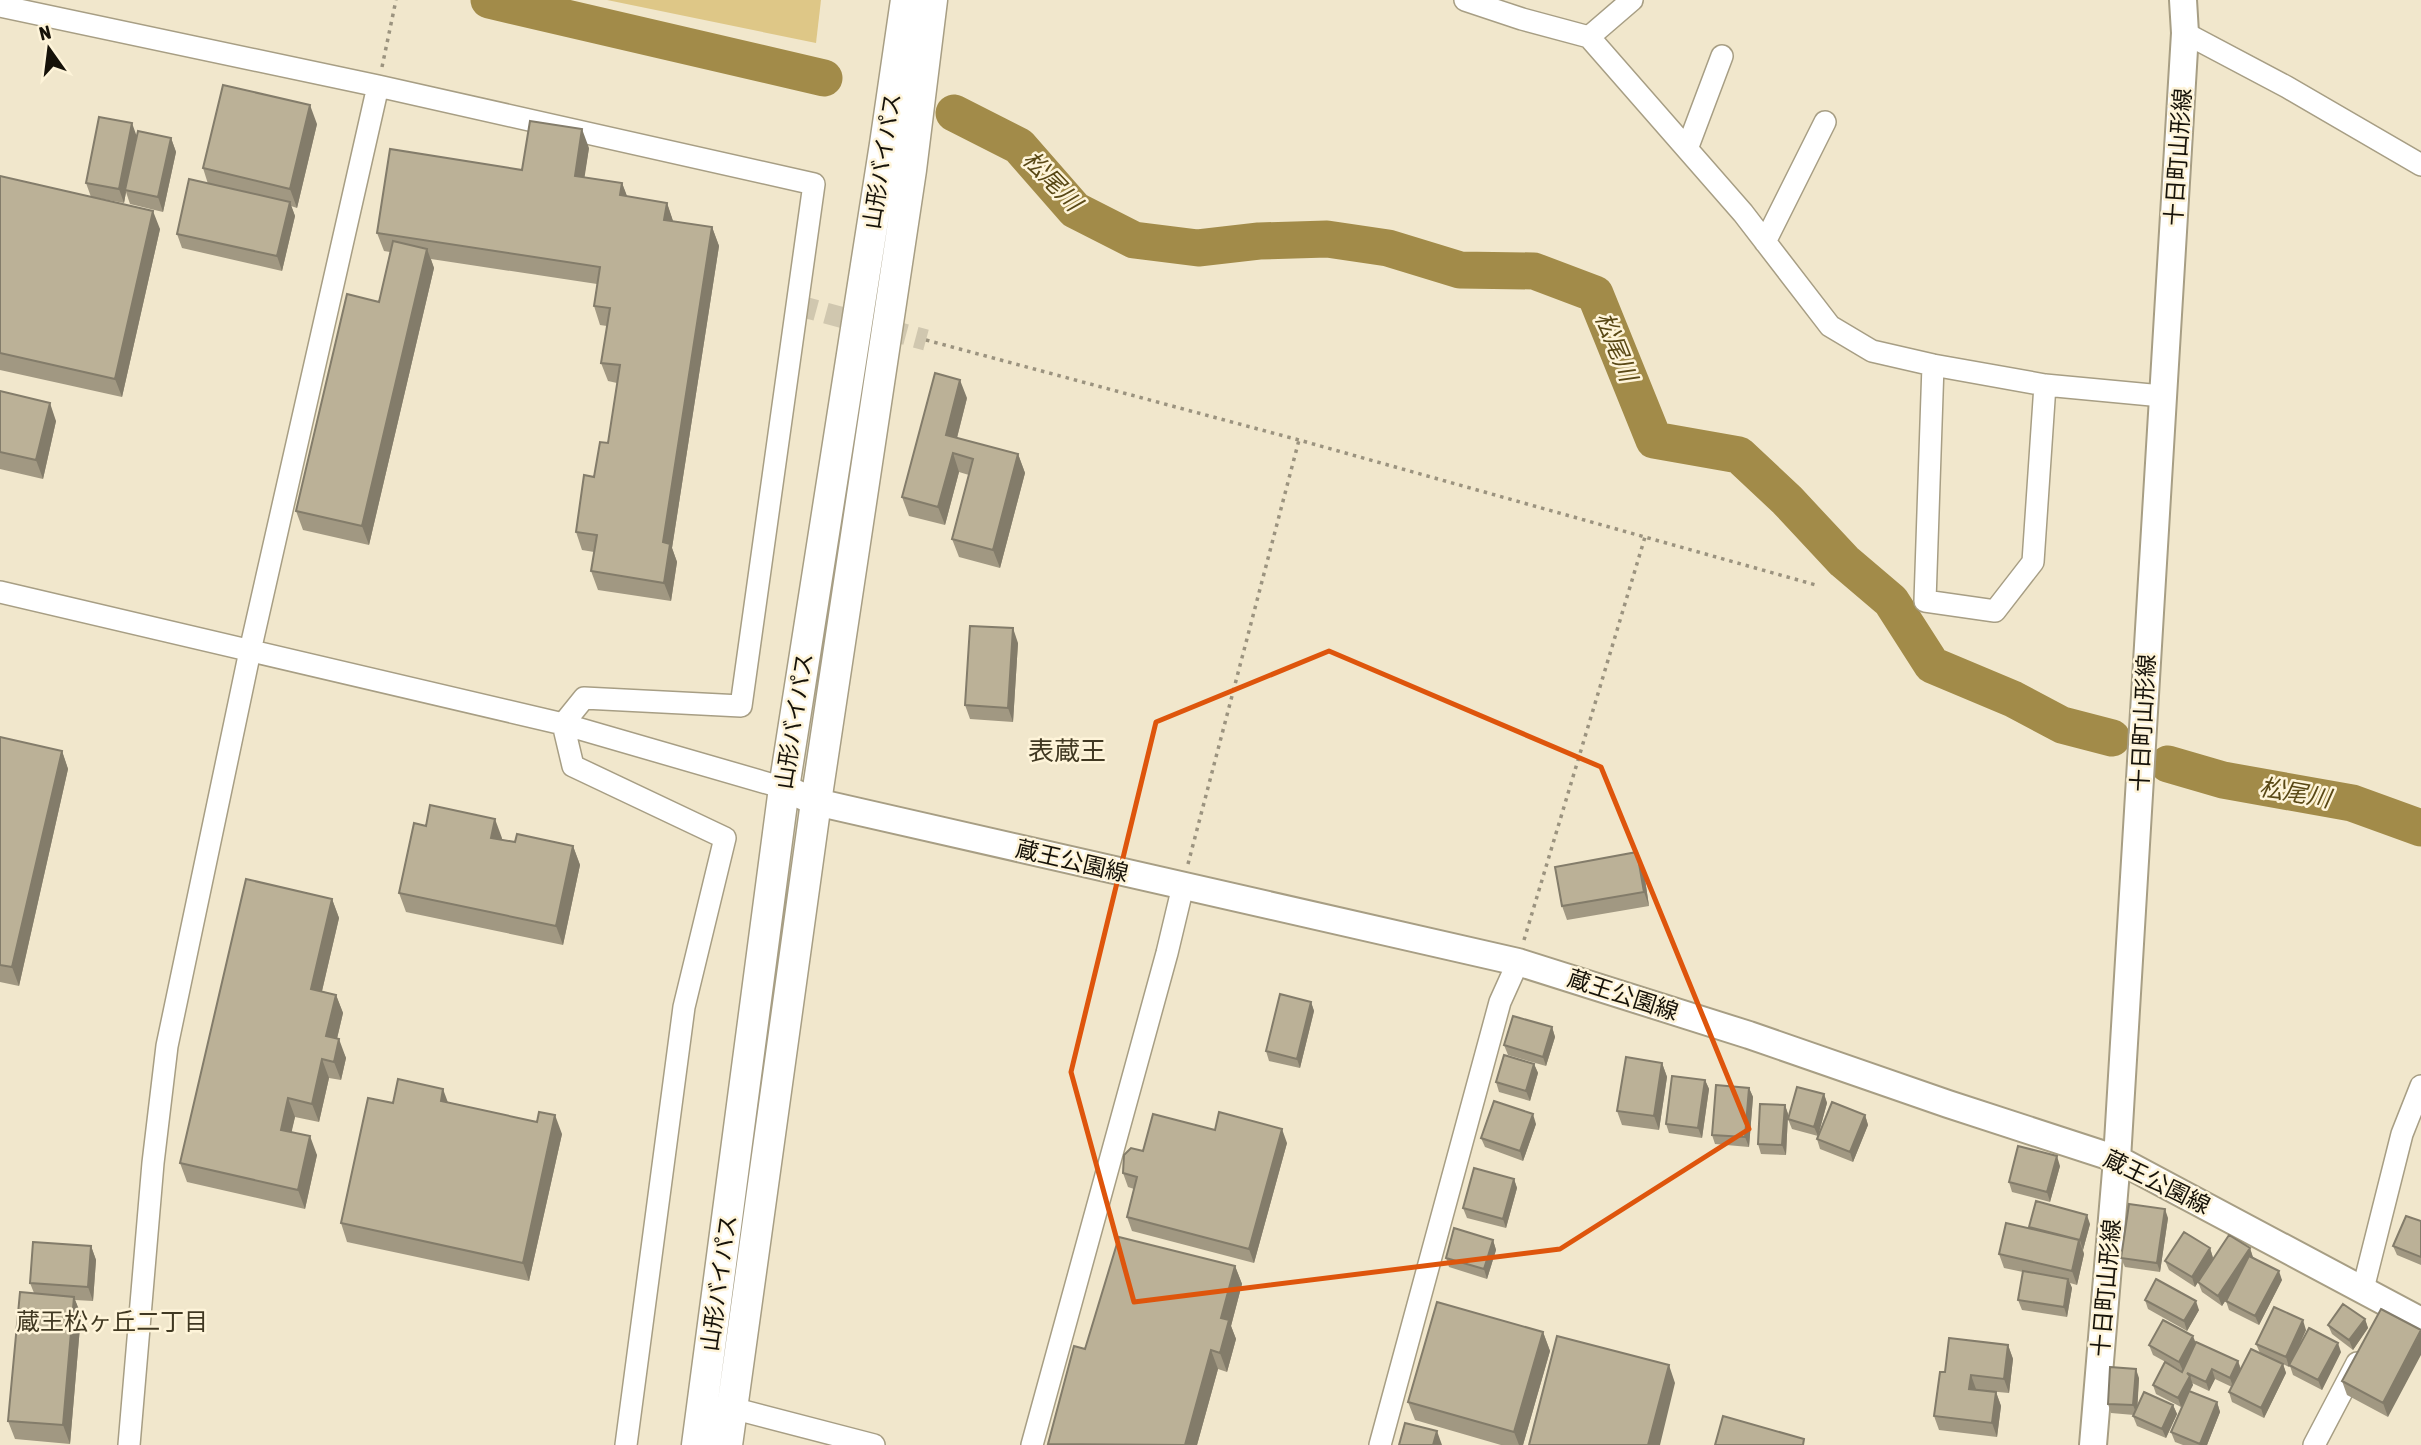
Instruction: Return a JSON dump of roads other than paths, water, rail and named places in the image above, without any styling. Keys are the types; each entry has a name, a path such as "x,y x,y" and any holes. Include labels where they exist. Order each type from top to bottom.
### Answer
{"highway":[{"name":"山形バイパス","path":"697,1445 784,788 906,0"},
{"name":"山形バイパス","path":"727,1445 816,802 890,323 932,0"}],"main road":[{"name":"十日町山形線","path":"2096,1445 2117,1159 2185,33 2183,0"},
{"name":"蔵王公園線","path":"784,788 816,802 1518,962 1749,1035 2117,1159 2421,1321"}],"street":[{"path":"1465,0 1589,37 1688,149 1830,326 1872,351 2045,385 2162,396"},
{"path":"1589,37 1632,0"},
{"path":"0,6 378,86 814,184 741,706 584,698 563,724"},
{"path":"2185,33 2287,87 2421,165"},
{"path":"1688,149 1723,56"},
{"path":"129,1445 153,1163 167,1046 250,651 378,86"},
{"path":"1765,242 1825,122"},
{"path":"1933,365 1925,601 1995,611 2034,562 2045,385"},
{"path":"0,592 563,724 784,788"},
{"path":"563,724 573,766 725,838 684,1007 626,1445"},
{"path":"1032,1445 1183,886"},
{"path":"1380,1445 1500,1002 1518,962"},
{"path":"2363,1289 2402,1134 2421,1086"},
{"path":"2376,1326 2389,1303"},
{"path":"2314,1445 2364,1350"},
{"path":"732,1408 874,1445"}],"waterway":[{"name":"松尾川","path":"489,0 824,78"},
{"name":"松尾川","path":"954,113 1019,146 1075,210 1134,240 1198,248 1259,241 1327,239 1388,248 1460,270 1534,271 1595,294 1654,440 1739,455 1787,500 1844,561 1891,601 1932,665 2013,699 2062,725 2112,738"},
{"name":"松尾川","path":"2168,764 2223,780 2352,803 2421,828"}],"tunnel":[{"path":"796,305 926,340"}],"district":[{"name":"表蔵王","path":"1067,751"},
{"name":"蔵王松ヶ丘二丁目","path":"112,1322"}]}
